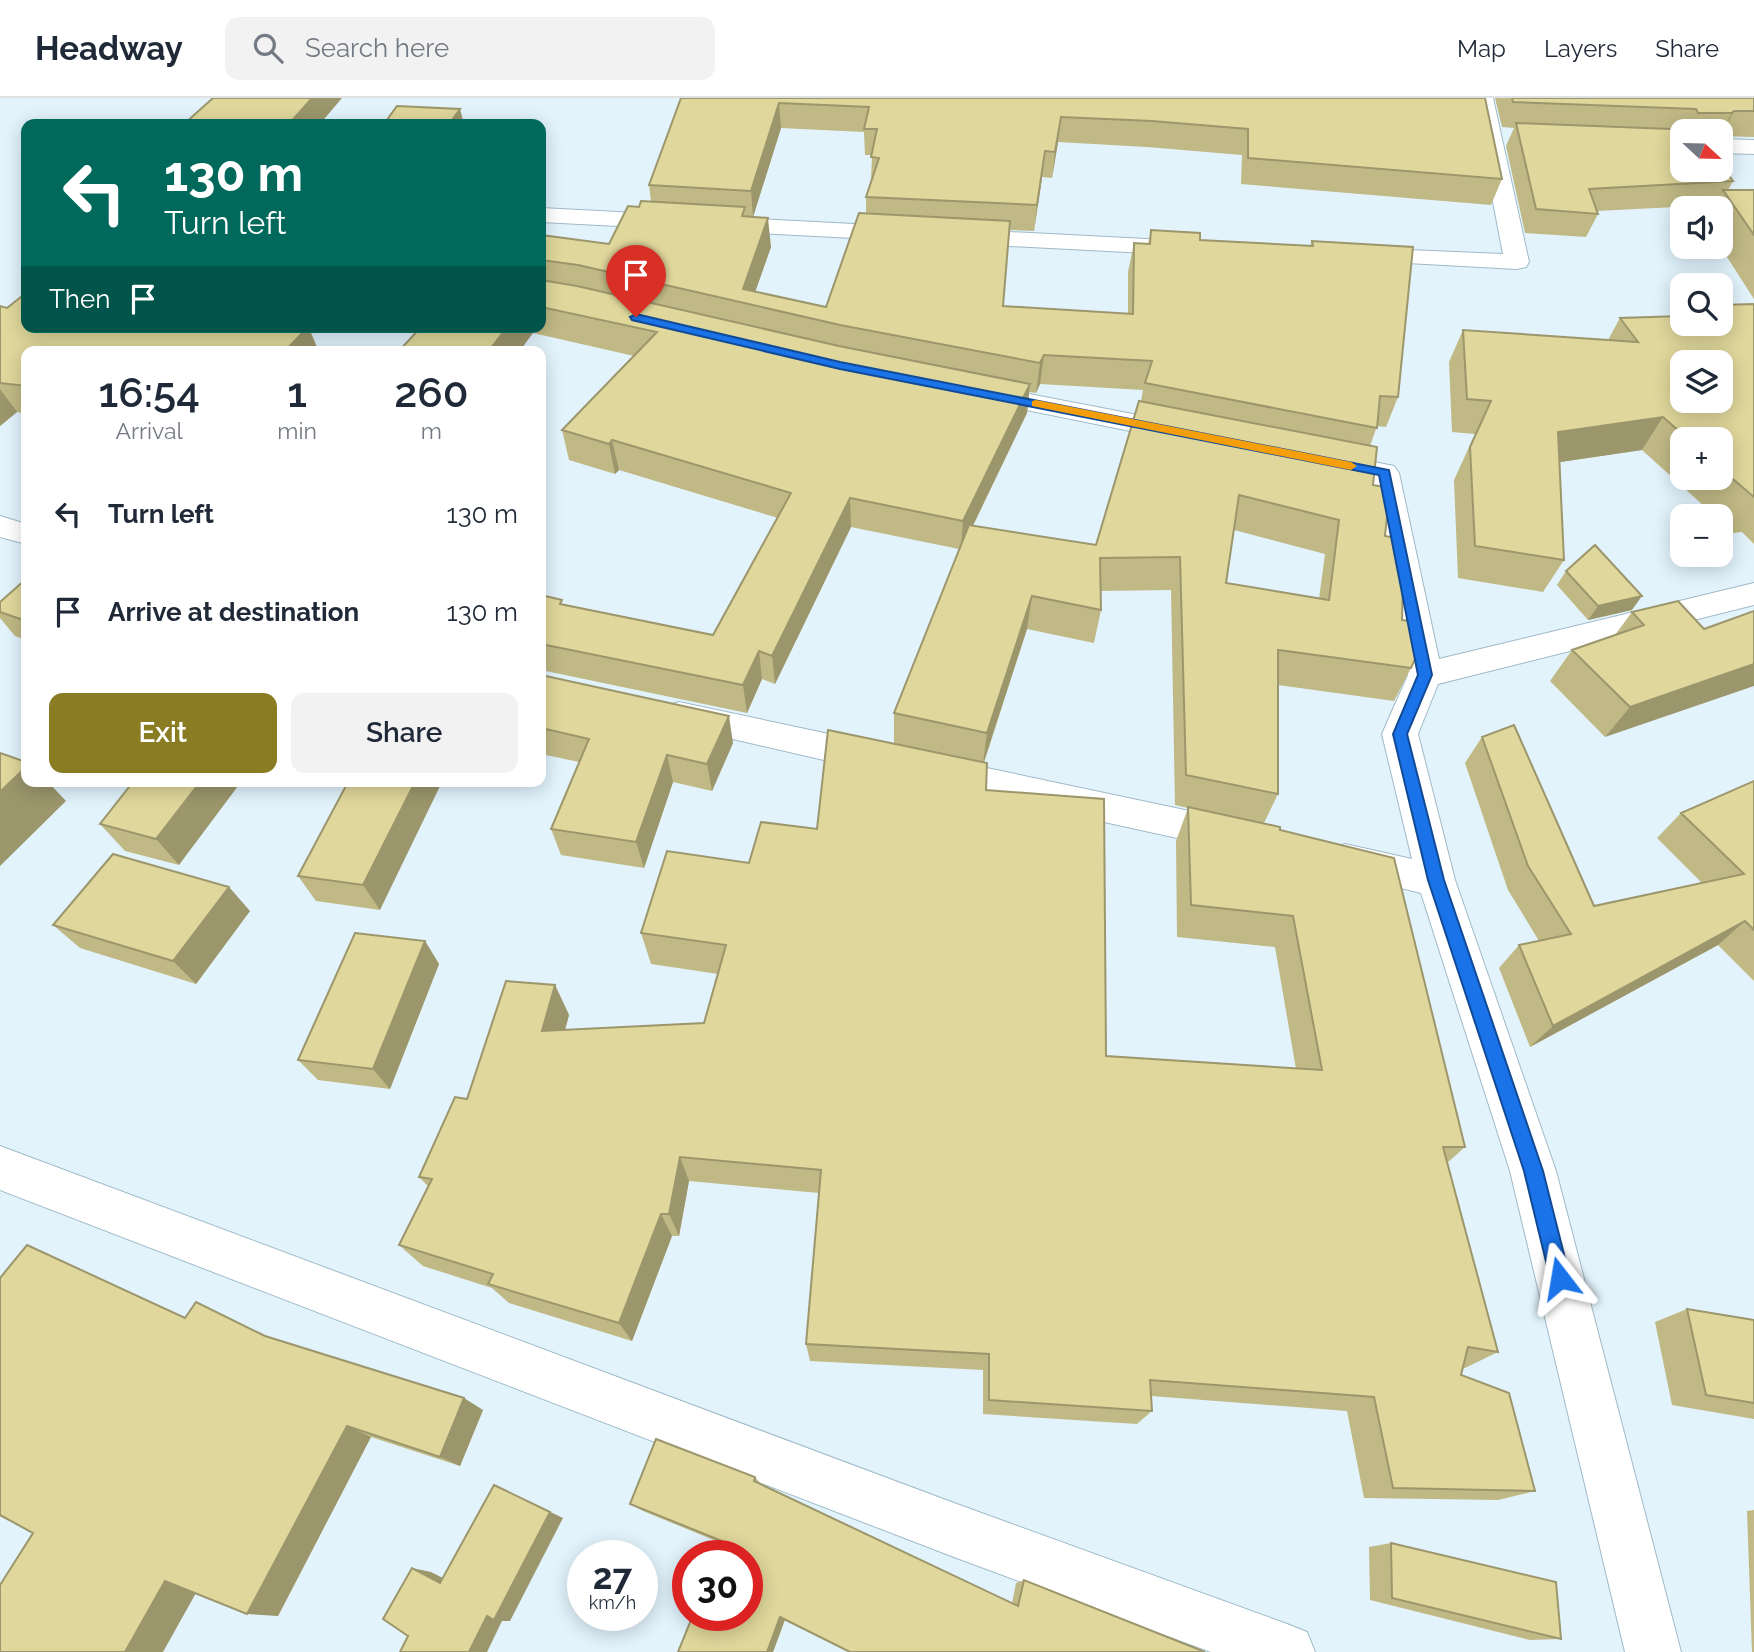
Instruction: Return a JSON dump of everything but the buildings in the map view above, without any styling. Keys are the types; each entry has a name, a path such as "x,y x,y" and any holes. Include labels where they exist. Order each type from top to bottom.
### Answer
{"street":[{"path":"1340,254 1517,262 1500,136 1483,98"},
{"path":"1733,147 1754,148"},
{"path":"546,215 1203,248"},
{"path":"949,387 1208,438"},
{"path":"1303,456 1384,472 1425,675 1400,734 1436,880 1533,1171 1653,1652"},
{"path":"0,526 21,532"},
{"path":"1425,675 1754,594"},
{"path":"649,709 1259,841"},
{"path":"1314,853 1436,880"},
{"path":"0,1168 954,1530 1287,1652"}],"slow traffic":[{"path":"1036,404 1351,466"}],"route":[{"path":"636,317 840,365 1384,472 1425,675 1400,734 1436,880 1533,1171 1560,1278"}]}
